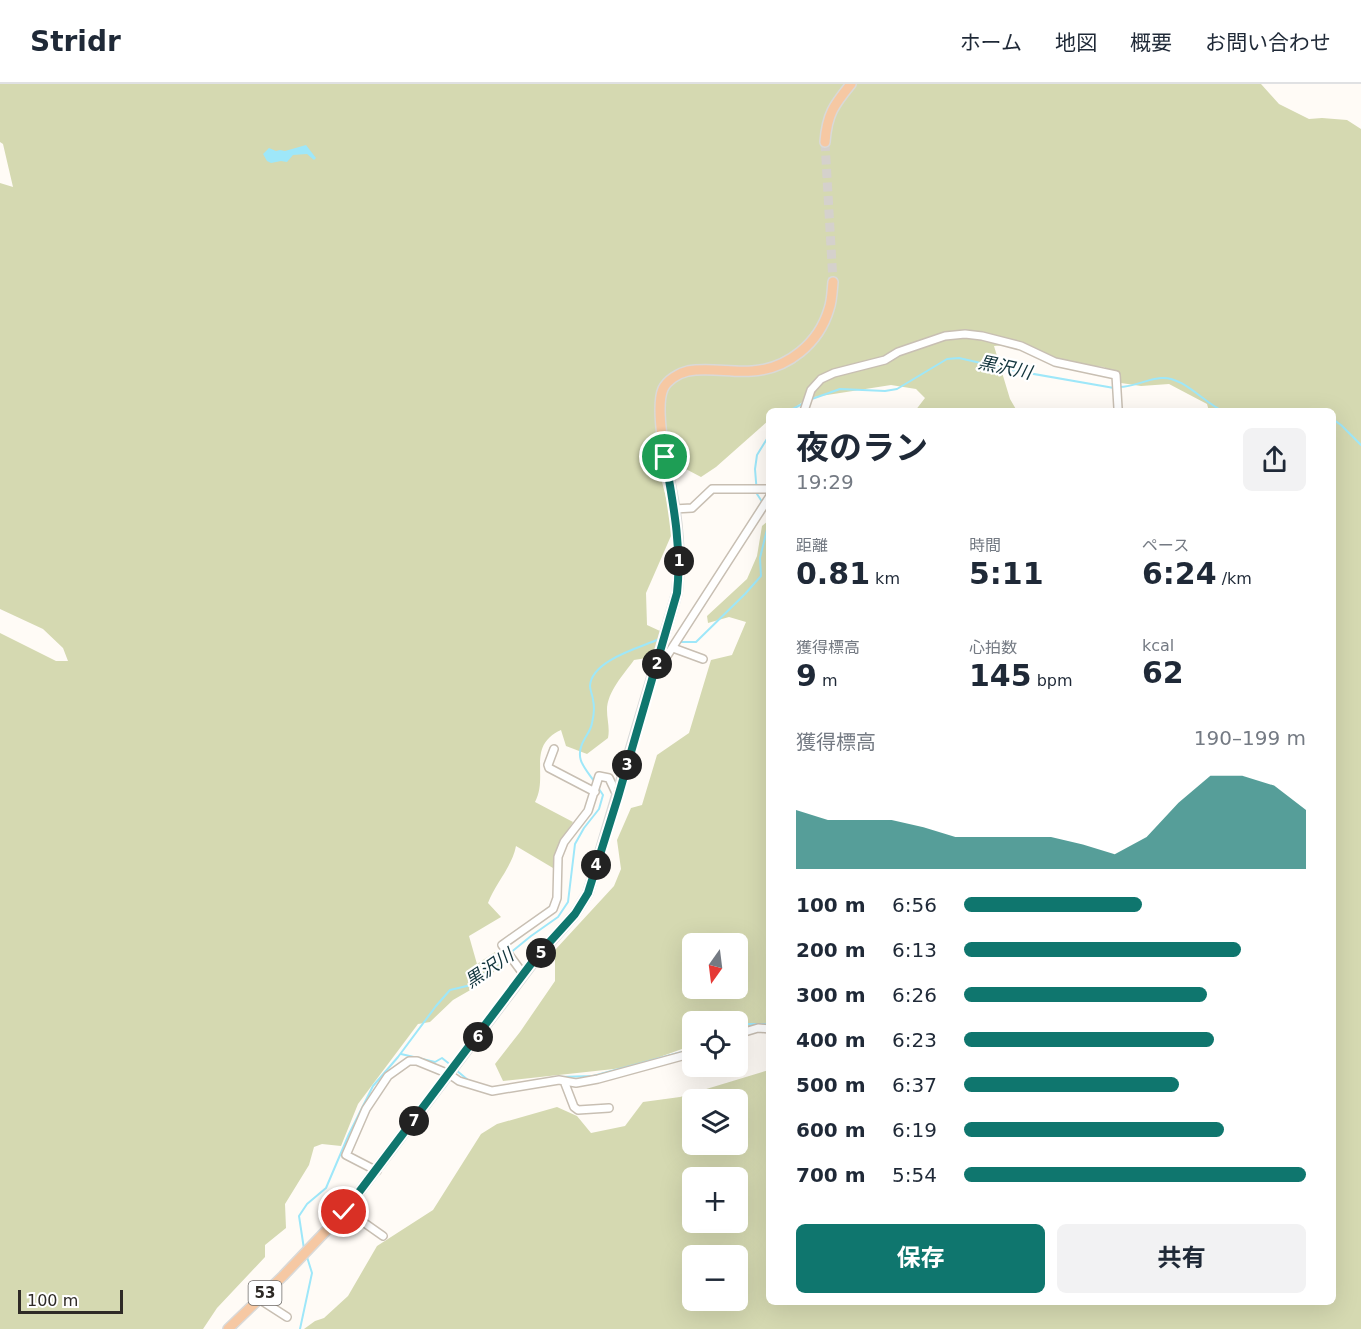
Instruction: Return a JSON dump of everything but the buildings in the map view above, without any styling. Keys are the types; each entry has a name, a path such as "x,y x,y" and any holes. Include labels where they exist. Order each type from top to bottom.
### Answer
{"main road":[{"path":"825,142 829,114 852,84"},
{"name":"53","path":"228,1329 302,1257 346,1210 553,937 575,914 588,893 677,593 678,540 661,417 663,389 669,380 687,371 754,371 786,362 809,344 822,327 830,308 833,282"}],"street":[{"path":"805,408 811,390 821,379 834,373 885,360 898,352 945,336 965,334 1021,346 1055,362 1116,375 1118,408"},
{"path":"674,509 692,508 712,489 766,489"},
{"path":"653,678 766,501"},
{"path":"674,647 703,659"},
{"path":"554,749 549,768 595,791"},
{"path":"524,975 502,945 553,909 557,898 557,865 561,849 588,811 599,776 609,778 618,797"},
{"path":"748,1031 766,1029"},
{"path":"377,1171 346,1155 366,1109 388,1076 410,1061 452,1070 459,1082 492,1091 559,1080 576,1083 598,1079 682,1056"},
{"path":"564,1081 573,1107 578,1110 609,1108"},
{"path":"346,1210 383,1236"},
{"path":"259,1299 287,1317"}],"green space":[{"path":"0,84 1261,84 1279,104 1309,119 1347,120 1361,129 1361,1329 304,1329 324,1318 348,1296 377,1246 433,1210 481,1134 497,1124 557,1107 577,1116 591,1133 625,1126 643,1102 682,1096 682,1155 748,1155 748,1089 706,1089 766,1071 766,1305 1336,1305 1336,408 1208,408 1207,404 1169,384 1141,386 1121,383 1104,367 1051,363 1021,344 994,346 1010,399 1015,408 917,408 925,398 916,389 891,385 808,398 794,408 766,408 766,423 716,467 701,477 682,467 660,474 674,529 646,593 647,625 660,631 653,657 634,660 613,690 607,710 608,738 587,754 566,746 561,730 544,744 540,762 539,792 535,802 573,822 560,844 553,868 516,846 511,861 488,903 501,917 469,936 477,964 495,952 506,957 486,981 453,1000 430,1022 418,1024 358,1104 341,1146 322,1144 314,1147 309,1165 285,1204 286,1228 265,1245 265,1257 217,1308 203,1329 0,1329 0,633 56,661 68,661 63,648 43,629 0,609 0,183 13,187 3,144 0,142"},
{"path":"766,523 766,1028 748,1032 748,1011 682,1011 682,1049 632,1067 503,1081 495,1064 555,981 555,950 614,886 621,869 617,840 631,808 642,805 657,755 689,733 711,660 732,655 746,622 729,617 708,623 707,616 747,579 757,556 762,526"}],"water":[{"path":"306,145 316,158 314,160 307,154 293,155 287,162 271,163 263,154 269,148 285,151"}],"waterway":[{"name":"黒沢川","path":"809,400 840,389 885,391 897,389 947,359 959,358 1011,370 1114,388"},
{"name":"黒沢川","path":"1119,387 1161,378 1169,379 1185,385 1218,408"},
{"name":"黒沢川","path":"795,408 804,403"},
{"name":"黒沢川","path":"1336,421 1361,445"},
{"name":"黒沢川","path":"766,440 757,455 755,469 757,494 766,508"},
{"name":"黒沢川","path":"678,642 696,642 761,576 760,558 766,533"},
{"name":"黒沢川","path":"594,781 580,757 581,746 591,728 593,717 594,706 590,686 592,677 598,669 628,651 657,640 661,641"},
{"name":"黒沢川","path":"304,1249 299,1216 307,1204 326,1188 373,1086 450,990 471,985 558,917 568,902 575,844 599,809 603,795 597,786"},
{"path":"748,1024 766,1024"},
{"path":"558,1077 593,1076 682,1052"},
{"path":"401,1054 435,1062 442,1058 452,1066"},
{"path":"456,1070 468,1080"},
{"name":"黒沢川","path":"300,1329 312,1273 307,1257"}],"tunnel":[{"path":"825,142 833,282"}],"route":[{"path":"344,1212 537,956 575,914 588,893 677,593 678,540 665,457"}]}
